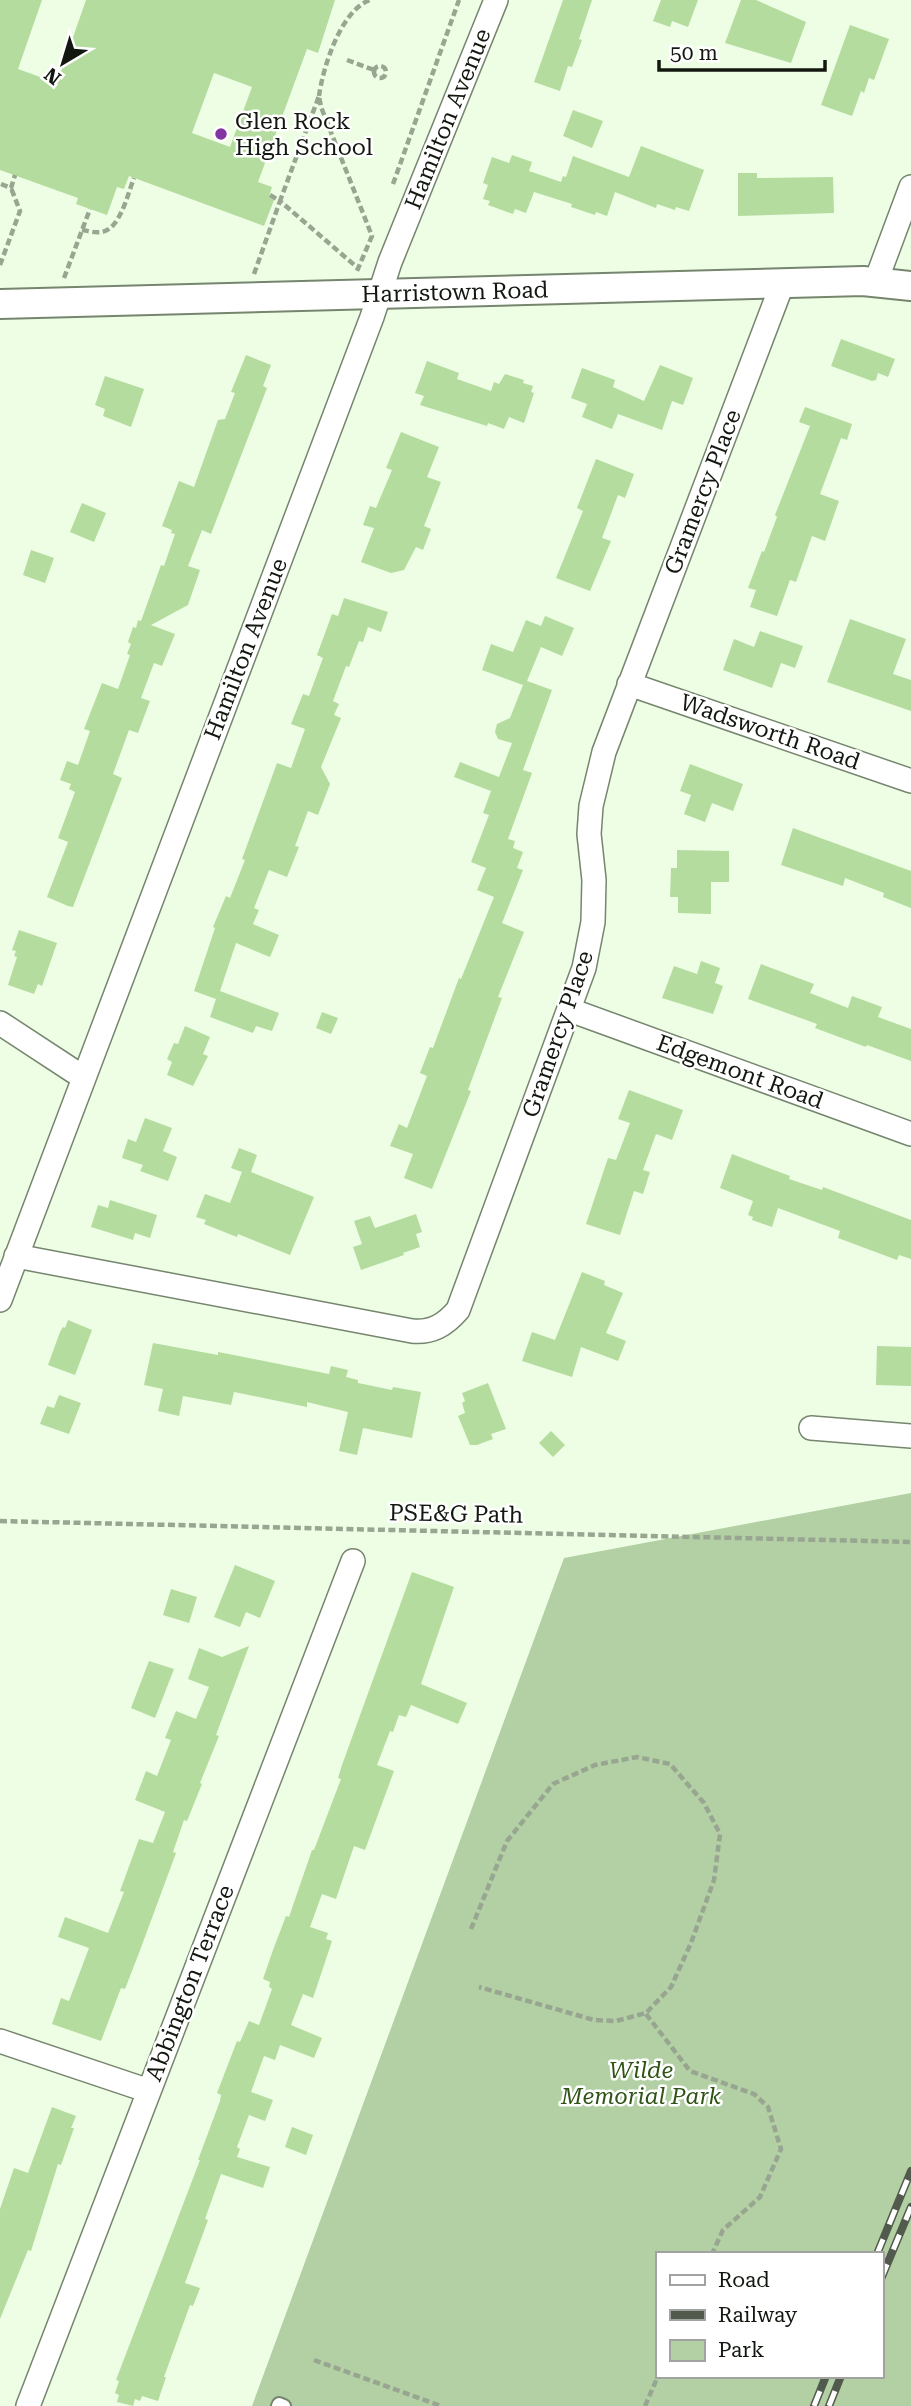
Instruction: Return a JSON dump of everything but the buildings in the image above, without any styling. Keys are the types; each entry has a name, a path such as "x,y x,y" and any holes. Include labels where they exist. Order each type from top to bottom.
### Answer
{"street":[{"name":"Hamilton Avenue","path":"0,1300 380,295 390,262 496,0"},
{"path":"876,281 911,187"},
{"name":"Harristown Road","path":"0,304 783,282 876,281 911,286"},
{"name":"Gramercy Place","path":"16,1256 412,1331 434,1329 447,1322 458,1310 584,968 593,922 590,806 604,752 783,282"},
{"name":"Wadsworth Road","path":"629,684 911,781"},
{"name":"Edgemont Road","path":"570,1010 911,1135"},
{"path":"0,1023 84,1078"},
{"path":"811,1428 911,1436"},
{"name":"Abbington Terrace","path":"28,2406 353,1561"},
{"path":"0,2041 149,2091"}],"lane":[{"path":"278,2406 284,2406"}],"path":[{"path":"265,274 253,274 344,21 354,9 370,0"},
{"path":"393,184 459,0"},
{"path":"347,60 374,70"},
{"path":"270,195 359,269 372,236 318,96"},
{"path":"0,265 20,211 11,188 15,175"},
{"path":"82,230 97,233 109,229 117,220 134,178"},
{"path":"1,184 11,188"},
{"path":"64,279 90,209"},
{"name":"PSE&G Path","path":"0,1521 911,1542"},
{"path":"471,1929 507,1841 553,1784 595,1765 637,1757 670,1764 705,1803 720,1835 714,1880 691,1943 671,1987 646,2014 616,2021 594,2020 479,1987"},
{"path":"646,2014 690,2071 754,2094 768,2107 781,2149 760,2197 723,2230 713,2252"},
{"path":"314,2360 442,2406"},
{"path":"645,2406 657,2378"}],"green space":[{"name":"Wilde Memorial Park","path":"911,1493 911,2406 252,2406 564,1558"}],"railway":[{"path":"878,2252 911,2171"},
{"path":"883,2274 911,2207"},
{"path":"814,2406 825,2378"},
{"path":"829,2406 840,2378"}],"place":[{"name":"Glen Rock High School","path":"221,134"}]}
